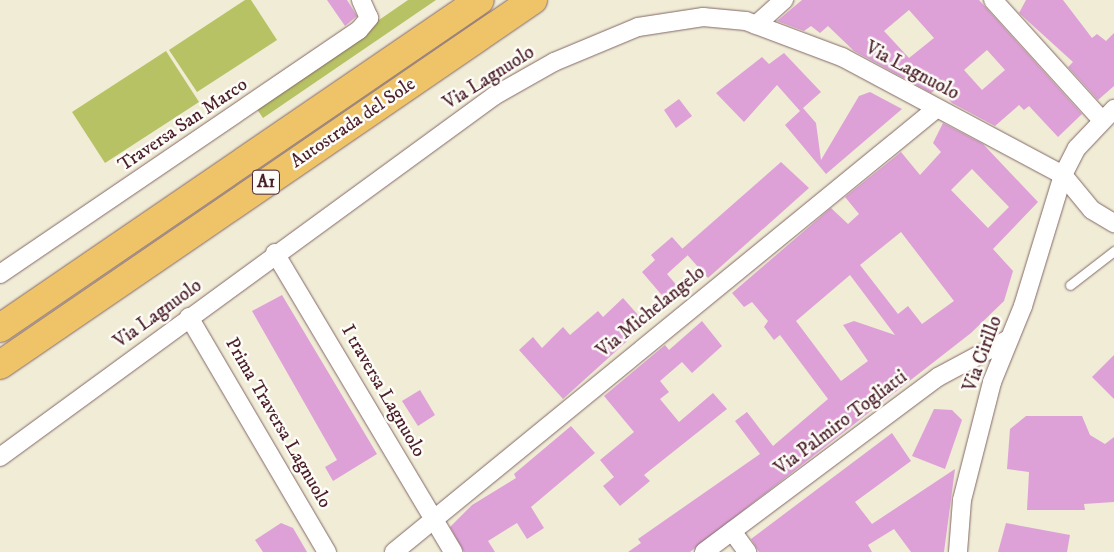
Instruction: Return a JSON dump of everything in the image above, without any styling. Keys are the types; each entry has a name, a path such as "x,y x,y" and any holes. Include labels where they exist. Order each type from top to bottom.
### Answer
{"highway":[{"name":"Autostrada del Sole","path":"0,328 480,0"},
{"name":"Autostrada del Sole","path":"0,365 534,0"}],"street":[{"name":"Traversa San Marco","path":"0,274 359,30 369,18 360,0"},
{"path":"756,25 784,0"},
{"path":"993,0 1108,114"},
{"name":"Via Lagnuolo","path":"0,457 275,253 494,96 554,62 638,27 703,17 756,25 842,57 1063,175"},
{"name":"Via Michelangelo","path":"394,552 435,522 616,368 937,108"},
{"name":"Via Cirillo","path":"958,552 962,500 992,382 1009,339 1063,175 1077,148 1108,114"},
{"path":"1063,175 1092,210 1114,223"},
{"name":"I traversa Lagnuolo","path":"275,253 453,552"},
{"name":"Prima Traversa Lagnuolo","path":"189,317 327,552"},
{"name":"Via Palmiro Togliatti","path":"704,552 938,377 1009,339"},
{"path":"732,531 747,552"}],"lane":[{"path":"1070,285 1114,251"}],"green space":[{"path":"245,0 251,0 277,40 197,92 169,50"},
{"path":"408,0 436,0 263,118 254,105 372,11 379,20"},
{"path":"166,51 199,102 105,163 72,112"}],"building":[{"path":"327,0 347,0 357,16 345,26"},
{"path":"802,0 979,0 1082,114 1058,137 1029,106 1024,110 1019,105 995,126 952,103 938,88 931,93 854,51 828,26 820,33 811,26 804,31 777,21","holes":["909,10 934,38 909,58 884,31","987,50 1005,70 982,90 964,70"]},
{"path":"1026,0 1063,0 1092,38 1097,34 1106,41 1114,33 1114,86 1098,100 1068,67 1073,62 1019,13"},
{"path":"784,53 821,92 803,108 816,123 821,160 859,96 870,92 902,109 826,174 785,125 800,111 777,85 744,122 716,93 762,57 769,64"},
{"path":"679,99 692,116 676,128 664,110"},
{"path":"943,123 983,144 1038,202 993,249 1013,271 1004,301 971,333 690,552 628,552 641,543 638,539 760,454 735,421 747,412 773,446 828,399 780,335 774,340 764,327 768,321 752,302 744,307 732,293 831,208 848,224 859,214 845,197 901,152 920,175 941,152 933,143","holes":["972,169 1009,207 988,228 951,190","901,232 954,301 922,324 908,306 898,314 860,265","850,275 895,335 854,321 843,325 868,361 841,381 796,321"]},
{"path":"781,162 809,188 708,278 682,249"},
{"path":"672,237 688,255 667,274 679,288 666,300 642,272 655,260 651,255"},
{"path":"282,295 377,454 333,481 325,467 337,460 252,311"},
{"path":"623,298 646,324 563,399 519,350 533,337 542,348 563,327 570,335 598,311 603,317"},
{"path":"702,321 722,346 692,373 682,362 660,381 669,392 660,399 679,422 713,393 727,409 644,475 650,481 620,506 603,486 614,477 600,460 634,432 604,396 665,345 669,350"},
{"path":"1114,355 1114,399 1092,377"},
{"path":"420,390 435,415 418,426 402,401"},
{"path":"934,409 952,410 962,420 945,469 912,456"},
{"path":"1026,416 1082,416 1090,435 1105,444 1114,437 1114,502 1084,504 1085,510 1027,510 1029,472 1007,469 1010,429"},
{"path":"571,426 595,453 531,507 544,528 527,539 517,523 488,541 495,552 464,552 450,527 472,505 516,478 514,474"},
{"path":"892,433 911,461 855,502 872,524 955,469 944,552 911,552 894,529 868,545 872,552 759,552 751,539"},
{"path":"281,523 293,528 307,552 263,552 255,540"},
{"path":"1006,523 1070,535 1067,552 998,552"}]}
